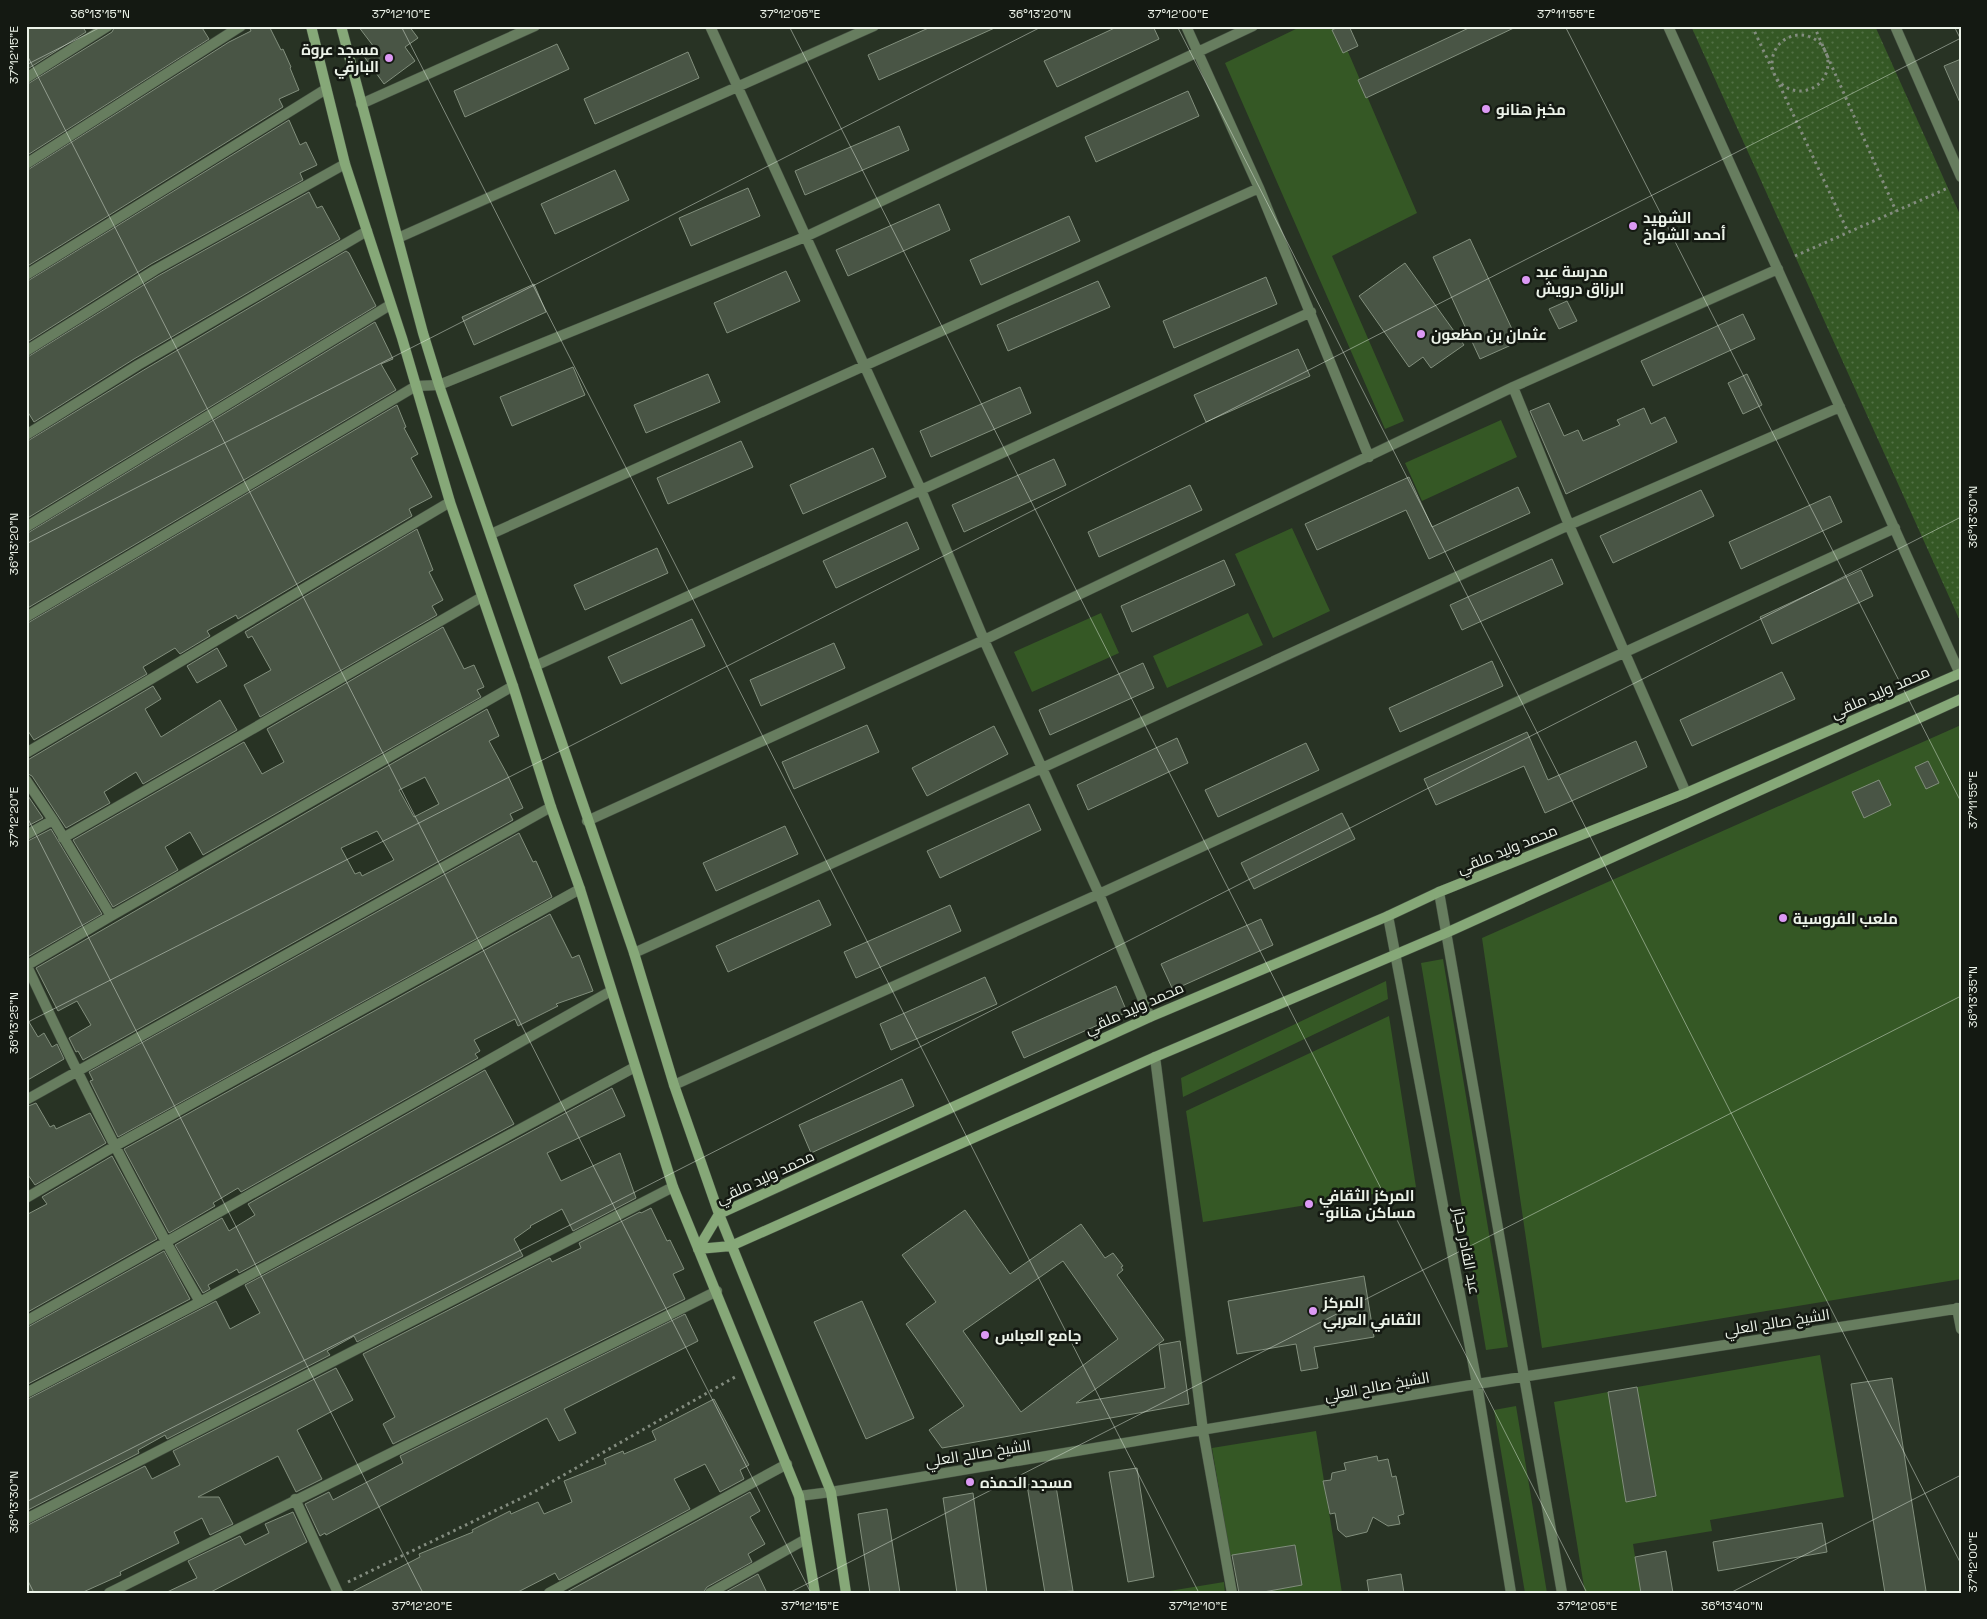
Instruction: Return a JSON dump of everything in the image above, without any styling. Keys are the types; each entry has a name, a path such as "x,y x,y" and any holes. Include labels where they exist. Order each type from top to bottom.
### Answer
{"main road":[{"path":"311,26 346,164 416,386 450,502 580,889 673,1187 800,1496 815,1593"},
{"path":"341,26 439,385 634,953 674,1085 719,1214 831,1492 846,1593"},
{"name":"محمد وليد ملقي","path":"698,1249 719,1214 1150,1017 1388,916 1439,892 1686,793 1961,674"},
{"path":"698,1249 731,1246 1155,1056 1446,933 1961,699"}],"street":[{"path":"26,78 108,26"},
{"path":"26,164 241,26"},
{"path":"361,104 535,26"},
{"path":"710,26 921,490 984,640 1099,894 1150,1017"},
{"path":"398,238 874,26"},
{"path":"1186,26 1259,188 1369,457"},
{"path":"26,618 416,386 439,385 805,237 1253,26"},
{"path":"1668,26 1961,674"},
{"path":"1895,26 1961,177"},
{"path":"26,275 326,90"},
{"path":"26,351 155,270 346,164"},
{"path":"491,534 1259,188"},
{"path":"26,435 138,365 367,231"},
{"path":"587,820 984,640 1513,387 1778,269"},
{"path":"26,527 390,305"},
{"path":"535,666 1311,312"},
{"path":"1513,387 1570,525 1686,793"},
{"path":"634,953 1570,525 1840,407"},
{"path":"26,753 450,502"},
{"path":"674,1085 1099,894 1625,650 1895,528"},
{"path":"63,838 482,597"},
{"path":"200,1302 166,1243 115,1146 77,1072 27,966 513,686"},
{"path":"26,780 53,820 111,916"},
{"path":"26,1100 551,807"},
{"path":"26,835 53,820"},
{"path":"26,1198 115,1146 580,889"},
{"path":"1439,892 1562,1593"},
{"name":"عبد القادر حجاز","path":"1388,916 1477,1384 1512,1593"},
{"path":"26,1321 612,991"},
{"path":"1155,1056 1203,1431 1232,1593"},
{"path":"26,1392 200,1302 635,1067"},
{"path":"26,1519 673,1187"},
{"path":"109,1593 717,1291"},
{"path":"1959,1308 1961,1329"},
{"name":"الشيخ صالح العلي","path":"800,1496 1203,1431 1477,1384 1959,1308"},
{"path":"549,1593 787,1464"},
{"path":"295,1499 337,1590"},
{"path":"710,1593 806,1539"}],"path":[{"path":"1752,26 1848,232"},
{"path":"1814,26 1896,211"},
{"path":"1798,35 1815,39 1826,53 1828,62 1827,72 1822,81 1806,91 1796,92 1787,89 1779,83 1774,75 1772,57 1775,49 1789,37 1798,35"},
{"path":"1795,256 1948,188"},
{"path":"337,1590 534,1492 749,1369"}],"green space":[{"path":"1302,26 1337,26 1417,213 1332,256 1404,421 1385,429 1225,63"},
{"path":"1691,26 1875,26 1961,217 1961,623"},
{"path":"1501,420 1517,457 1422,501 1405,463"},
{"path":"1292,528 1330,611 1273,638 1235,554"},
{"path":"1101,613 1119,653 1032,692 1014,652"},
{"path":"1248,613 1263,645 1167,688 1153,656"},
{"path":"1961,725 1961,1279 1542,1348 1482,938"},
{"path":"1443,959 1508,1347 1486,1350 1421,963"},
{"path":"1386,981 1388,999 1183,1097 1181,1078"},
{"path":"1389,1016 1416,1187 1203,1222 1186,1111"},
{"path":"1820,1355 1844,1497 1710,1520 1712,1531 1633,1544 1641,1593 1585,1593 1554,1402 1608,1392 1626,1501 1656,1497 1637,1387"},
{"path":"1516,1406 1547,1593 1525,1593 1494,1410"},
{"path":"1316,1431 1342,1593 1258,1593 1302,1585 1295,1545 1230,1556 1212,1448"},
{"path":"1224,1582 1225,1593 1157,1593"}],"building":[{"path":"26,26 82,26 86,32 26,70"},
{"path":"115,26 201,26 209,39 26,156 26,85 112,32"},
{"path":"249,26 269,26 281,50 283,49 299,90 279,99 283,107 26,267 26,171 229,42 251,31"},
{"name":"مسجد عروة البارقي","path":"358,26 409,26 418,38 405,47 415,61 384,84 363,55 374,47"},
{"path":"933,26 999,26 879,80 868,55"},
{"path":"1119,26 1153,26 1159,39 1057,87 1044,61"},
{"path":"1340,26 1349,26 1358,46 1343,53 1332,30"},
{"path":"1473,26 1518,26 1366,98 1358,80"},
{"path":"557,44 569,69 465,117 454,91"},
{"path":"688,52 699,78 595,124 584,99"},
{"path":"1961,59 1961,105 1944,66"},
{"path":"1188,91 1199,116 1096,162 1085,137"},
{"path":"289,120 300,145 306,142 317,165 300,173 303,180 151,264 26,343 26,282"},
{"path":"899,126 909,150 805,195 795,171"},
{"path":"615,170 629,200 555,234 541,204"},
{"path":"748,188 760,216 691,246 679,218"},
{"path":"309,192 317,208 322,206 340,239 134,359 34,422 26,409 26,358 158,276"},
{"path":"939,204 950,230 848,276 836,250"},
{"path":"1069,216 1080,241 981,285 970,260"},
{"path":"1470,239 1518,342 1480,359 1433,257"},
{"path":"346,251 349,253 376,306 26,519 26,442 142,371"},
{"path":"1405,263 1464,345 1431,368 1423,357 1409,367 1359,296"},
{"path":"786,271 800,301 727,333 714,303"},
{"path":"1266,277 1277,304 1174,348 1163,321"},
{"path":"1098,281 1110,307 1008,351 997,325"},
{"path":"534,284 546,312 474,345 462,317"},
{"path":"1567,301 1577,321 1559,329 1549,309"},
{"path":"1743,314 1755,339 1653,386 1641,361"},
{"path":"375,322 393,359 381,364 396,390 26,609 26,534"},
{"path":"1298,349 1310,376 1206,422 1194,395"},
{"path":"573,367 585,395 512,426 500,397"},
{"path":"708,374 720,402 646,433 634,405"},
{"path":"1747,374 1762,405 1743,414 1728,383"},
{"path":"1020,387 1031,413 931,457 920,431"},
{"path":"1549,403 1564,436 1578,430 1583,441 1620,425 1617,420 1644,408 1651,424 1665,417 1677,442 1566,494 1530,411"},
{"path":"397,405 406,427 404,428 418,454 411,458 432,497 409,509 412,516 238,619 236,615 207,631 210,636 180,654 175,648 143,667 147,674 34,740 26,728 26,624"},
{"path":"741,441 753,467 668,504 657,478"},
{"path":"873,448 886,477 803,514 790,485"},
{"path":"1054,459 1066,485 964,532 952,505"},
{"path":"1409,477 1432,527 1518,487 1530,513 1429,559 1406,510 1317,550 1305,524"},
{"path":"1190,485 1202,510 1099,557 1088,532"},
{"path":"1701,490 1714,516 1613,563 1600,536"},
{"path":"1830,496 1842,522 1741,569 1729,542"},
{"path":"907,522 919,549 836,588 823,561"},
{"path":"417,529 433,570 429,572 443,600 432,606 437,615 260,717 244,685 271,670 252,636 248,638 245,632"},
{"path":"657,548 668,573 585,610 574,585"},
{"path":"1552,559 1563,584 1462,630 1450,605"},
{"path":"1224,560 1235,585 1132,632 1121,606"},
{"path":"1861,570 1873,596 1772,644 1760,617"},
{"path":"692,619 705,646 621,684 608,657"},
{"path":"443,627 464,669 474,665 484,687 477,690 481,697 203,855 190,832 165,847 178,870 113,907 73,840 244,742 262,774 284,762 267,729"},
{"path":"834,643 845,668 761,706 750,680"},
{"path":"217,648 227,666 197,683 187,666"},
{"path":"1492,661 1503,686 1400,732 1389,708"},
{"path":"1143,663 1154,688 1050,735 1039,710"},
{"path":"1782,672 1795,699 1692,746 1680,720"},
{"path":"153,686 161,699 145,709 161,737 220,700 237,730 143,784 136,772 104,792 110,803 66,828 32,776 26,773 26,761"},
{"path":"487,709 499,736 489,741 523,808 510,814 513,820 83,1060 78,1051 76,1052 69,1038 91,1025 77,1001 58,1011 36,968","holes":["425,777 439,804 414,817 399,790","377,831 394,860 362,876 360,872 355,874 341,848"]},
{"path":"867,725 879,752 794,789 782,762"},
{"path":"994,726 1008,754 927,796 912,768"},
{"path":"1527,732 1548,780 1636,741 1647,767 1545,813 1524,766 1436,805 1424,779"},
{"path":"1177,738 1188,763 1088,810 1077,785"},
{"path":"1306,743 1319,770 1218,817 1205,790"},
{"path":"1928,761 1939,783 1926,789 1915,767"},
{"path":"1879,780 1891,805 1864,818 1852,792"},
{"path":"26,793 43,818 26,827"},
{"path":"1029,804 1041,830 940,878 927,851"},
{"path":"1342,813 1355,839 1254,889 1241,863"},
{"path":"785,826 798,854 716,891 703,863"},
{"path":"51,829 102,914 26,958 26,842"},
{"path":"519,833 533,862 536,861 552,897 118,1137 90,1081 93,1080 89,1072"},
{"path":"819,900 831,925 728,972 716,946"},
{"path":"950,905 961,931 856,978 844,952"},
{"path":"550,914 572,958 579,955 593,991 556,1004 558,1006 518,1026 515,1019 474,1040 480,1051 475,1054 478,1058 241,1192 238,1188 213,1203 215,1206 169,1233 124,1149"},
{"path":"1261,919 1273,945 1173,990 1161,964"},
{"path":"985,977 997,1004 891,1050 880,1024"},
{"path":"1116,986 1127,1012 1024,1058 1012,1032"},
{"path":"26,1017 38,1037 44,1033 52,1047 57,1044 64,1059 26,1081"},
{"path":"485,1070 514,1124 239,1273 237,1269 208,1285 210,1289 203,1293 175,1245 222,1218 229,1231 255,1215 248,1204"},
{"path":"902,1079 914,1106 811,1153 799,1125"},
{"path":"612,1088 625,1116 547,1153 561,1181 620,1153 636,1198 573,1231 562,1209 530,1226 514,1239 523,1256 357,1342 354,1336 327,1351 330,1355 167,1439 165,1435 138,1450 139,1453 26,1511 26,1400 216,1301 230,1329 260,1313 245,1285"},
{"path":"36,1103 50,1127 54,1125 56,1129 90,1113 106,1143 35,1185 26,1172 26,1107"},
{"path":"112,1156 157,1239 26,1313 26,1215 47,1204 42,1197"},
{"path":"651,1208 667,1241 670,1240 684,1269 673,1274 685,1299 393,1444 383,1424 395,1417 363,1354 550,1258 552,1262 581,1248 579,1243"},
{"name":"جامع العباس","path":"965,1210 1010,1274 1081,1224 1105,1258 1113,1253 1123,1266 1121,1267 1123,1270 1117,1275 1164,1340 1076,1403 1165,1388 1159,1345 1180,1341 1189,1404 942,1448 929,1430 964,1406 906,1324 936,1302 902,1255","holes":["1063,1261 1118,1339 1021,1412 963,1331"]},
{"path":"164,1251 190,1299 26,1385 26,1328"},
{"path":"1364,1276 1374,1337 1314,1347 1318,1368 1301,1371 1296,1344 1237,1354 1228,1301"},
{"path":"862,1301 914,1418 866,1439 814,1322"},
{"path":"685,1314 698,1341 564,1409 576,1433 559,1441 547,1418 326,1535 325,1533 320,1536 305,1504 329,1492 333,1500 403,1463 400,1456"},
{"path":"336,1368 353,1400 297,1430 322,1479 296,1492 278,1456 198,1497 219,1497 233,1524 210,1535 202,1518 174,1532 179,1543 120,1572 121,1575 81,1593 26,1593 26,1526 145,1466 152,1479 180,1465 173,1451"},
{"path":"1892,1378 1926,1591 1914,1593 1885,1593 1851,1384"},
{"path":"1637,1387 1656,1496 1626,1502 1608,1392"},
{"path":"714,1399 749,1465 740,1470 744,1479 720,1492 705,1464 674,1479 690,1509 559,1580 555,1573 516,1593 350,1593 420,1557 419,1554 473,1532 472,1530 510,1511 511,1514 538,1502 544,1514 572,1502 564,1481 606,1464 604,1459 623,1451 624,1454 656,1440 652,1431"},
{"path":"1377,1456 1378,1461 1388,1459 1392,1477 1396,1476 1404,1514 1398,1516 1400,1524 1388,1526 1373,1517 1367,1532 1346,1537 1338,1530 1335,1513 1330,1514 1323,1481 1331,1480 1332,1473 1346,1470 1344,1463"},
{"path":"1137,1468 1154,1577 1128,1582 1109,1472"},
{"path":"1055,1480 1073,1591 1045,1593 1027,1485"},
{"path":"750,1492 760,1511 750,1517 765,1544 748,1554 752,1562 707,1587 703,1593 565,1593"},
{"path":"973,1493 987,1593 957,1593 943,1498"},
{"path":"887,1509 900,1593 870,1593 858,1514"},
{"path":"293,1512 307,1542 209,1593 165,1593 197,1578 188,1561 240,1536 245,1545 269,1533 265,1524"},
{"path":"1822,1523 1827,1552 1718,1571 1713,1542"},
{"path":"1295,1545 1302,1585 1258,1593 1239,1593 1232,1555"},
{"path":"1666,1551 1673,1593 1641,1593 1635,1557"},
{"path":"758,1574 767,1593 724,1593"},
{"path":"1401,1574 1404,1593 1369,1593 1367,1580"}],"place":[{"name":"مسجد عروة البارقي","path":"389,58"},
{"name":"مخبز هنانو","path":"1486,109"},
{"name":"الشهيد أحمد الشواخ","path":"1633,226"},
{"name":"مدرسة عبد الرزاق درويش","path":"1526,280"},
{"name":"عثمان بن مظعون","path":"1421,334"},
{"name":"ملعب الفروسية","path":"1783,918"},
{"name":"المركز الثقافي -مساكن هنانو","path":"1309,1204"},
{"name":"المركز الثقافي العربي","path":"1313,1311"},
{"name":"جامع العباس","path":"985,1335"},
{"name":"مسجد الحمذه","path":"970,1482"}]}
